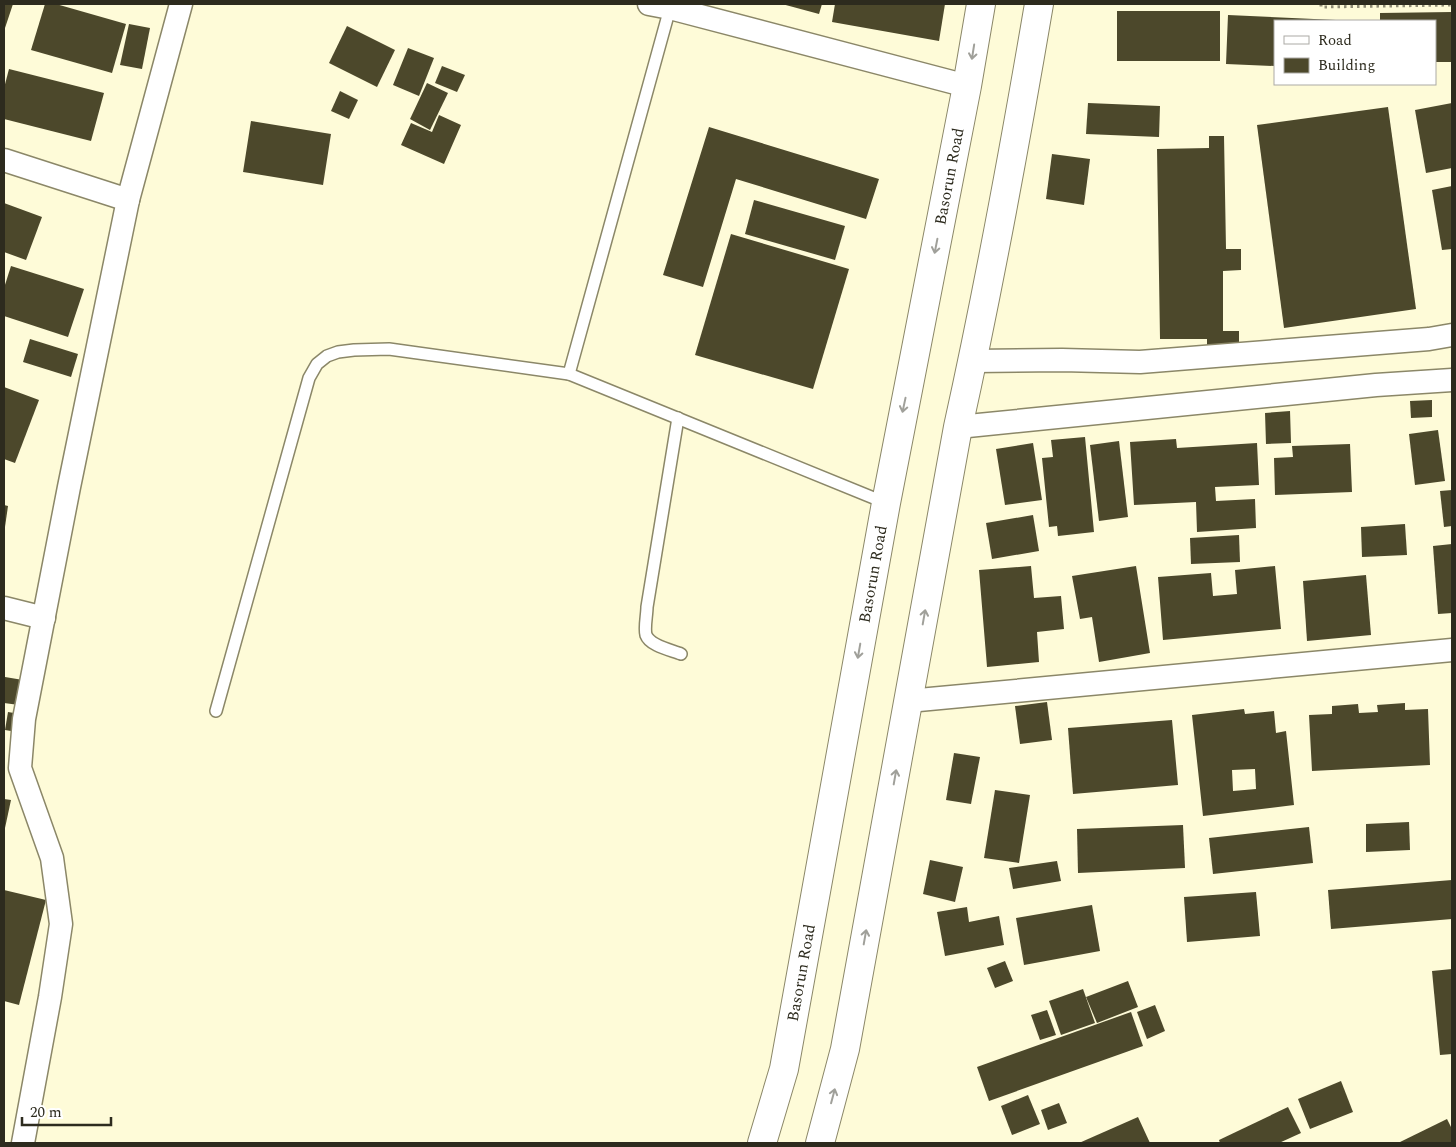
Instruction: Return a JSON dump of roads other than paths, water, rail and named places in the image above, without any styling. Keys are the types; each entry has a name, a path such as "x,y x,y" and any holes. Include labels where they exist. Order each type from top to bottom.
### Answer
{"main road":[{"name":"Basorun Road","path":"762,1143 784,1069 886,502 967,86 981,4"},
{"path":"820,1143 845,1049 958,427 973,361 1039,4"}],"street":[{"path":"23,1143 50,997 61,924 52,858 20,768 24,719 128,200 180,4"},
{"path":"663,5 967,86"},
{"path":"4,160 128,200"},
{"path":"973,361 1062,360 1140,362 1452,336"},
{"path":"958,427 1376,385 1452,380"},
{"path":"4,608 44,618"},
{"path":"908,701 1452,650"}],"lane":[{"path":"570,374 663,5"},
{"path":"216,711 309,378 317,364 327,356 338,352 389,349 570,374 886,502"},
{"path":"678,418 647,607 646,634 654,644 681,654"}]}
